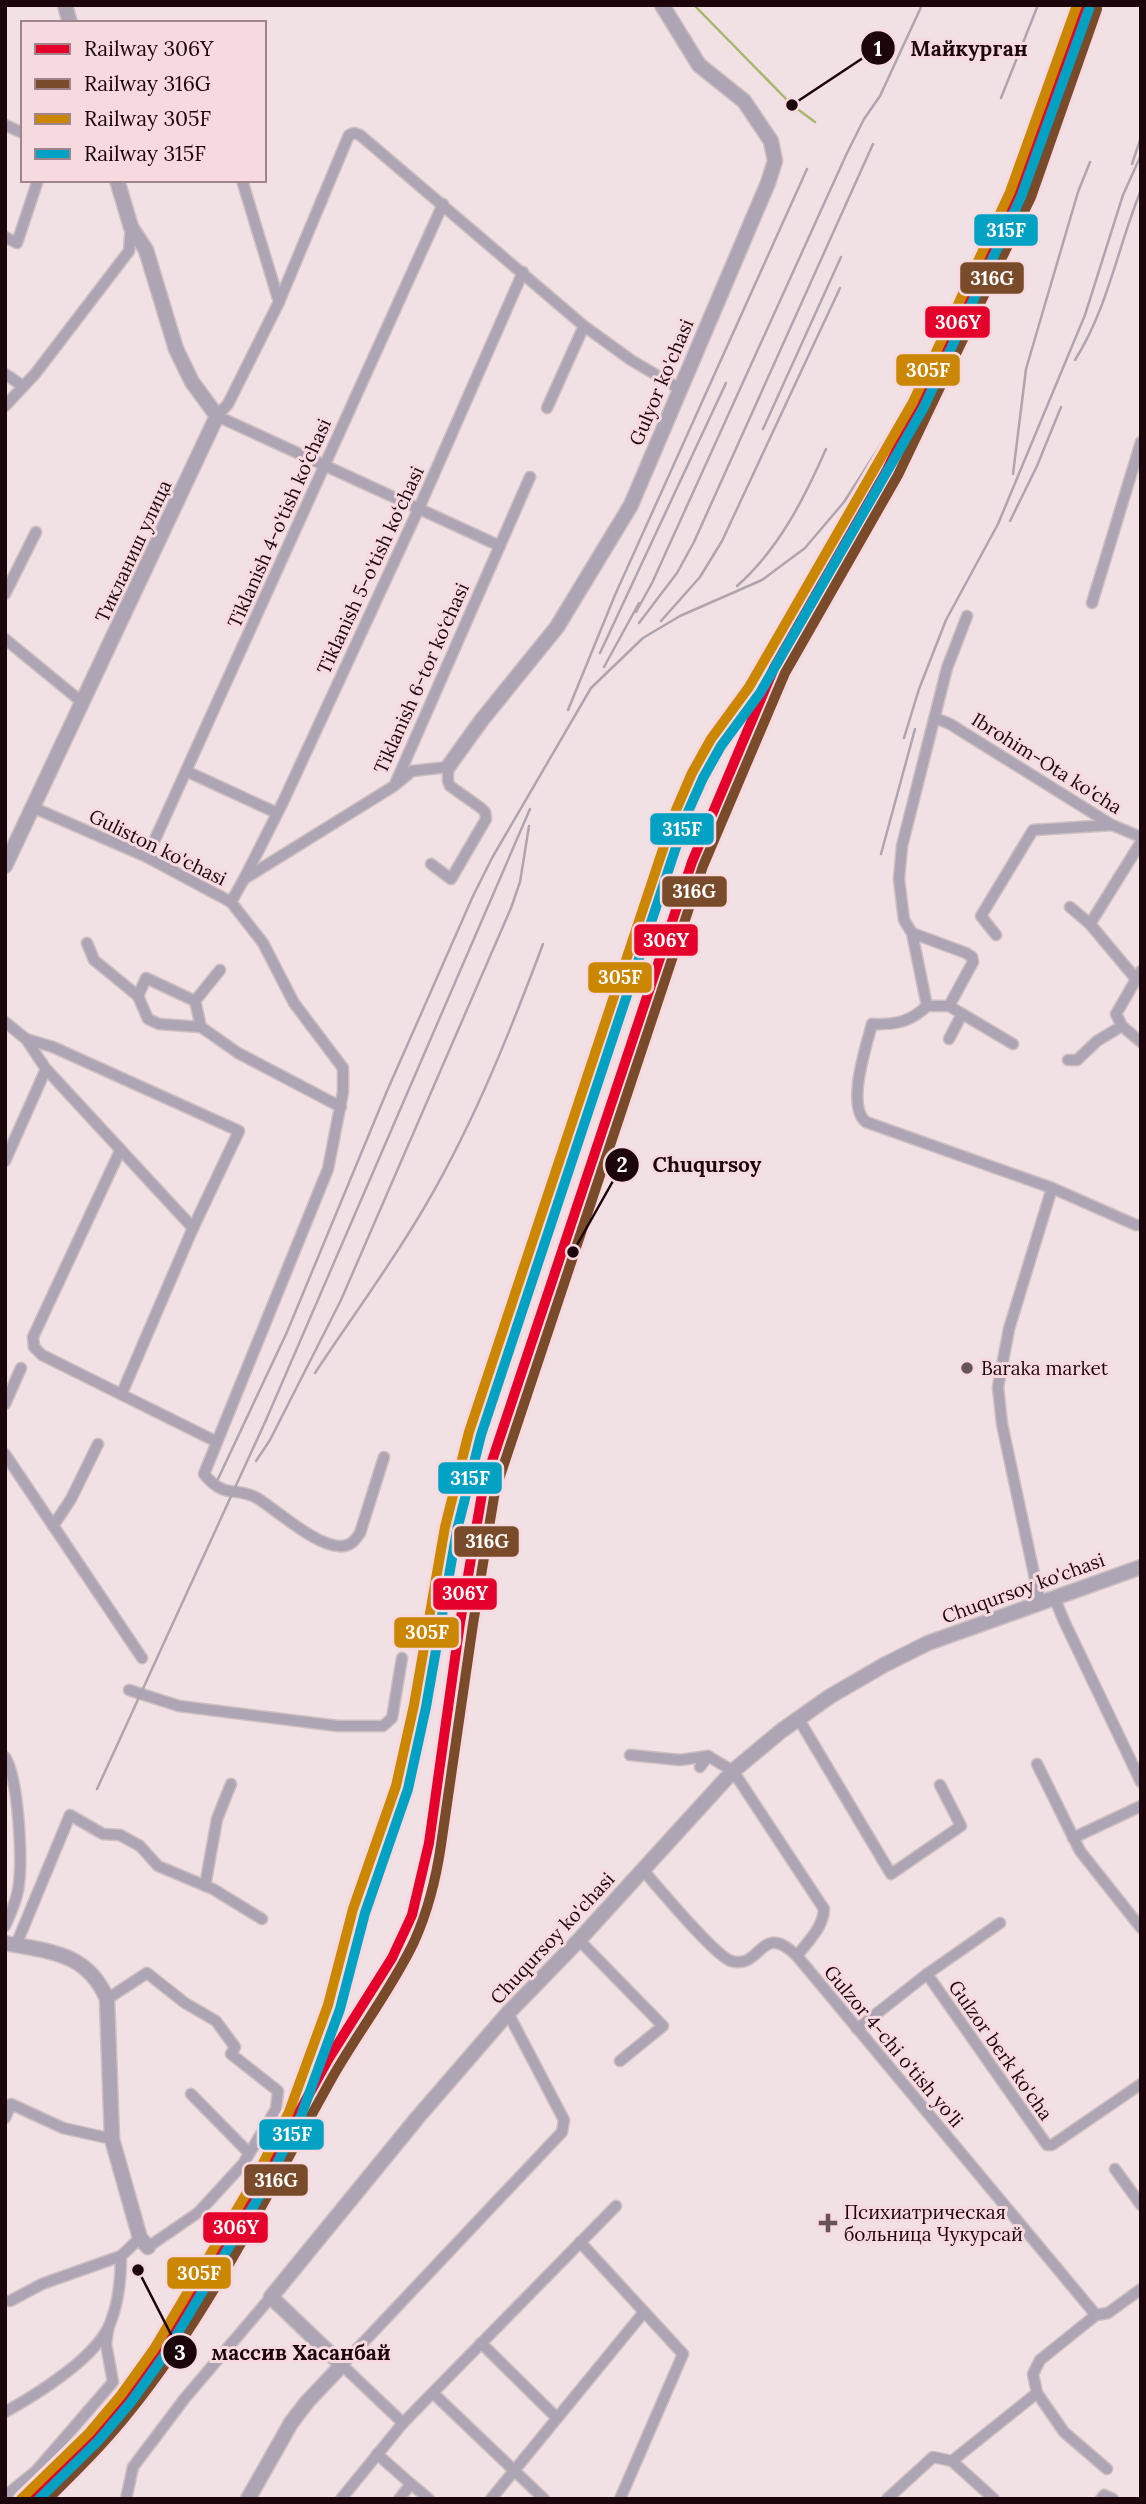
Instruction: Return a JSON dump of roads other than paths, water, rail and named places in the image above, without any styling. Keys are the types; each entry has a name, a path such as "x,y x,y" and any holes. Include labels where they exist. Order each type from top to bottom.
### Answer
{"street":[{"name":"Gulyor ko'chasi","path":"449,767 481,721 557,626 631,505 775,161 771,141 744,101 699,65 662,5"},
{"path":"5,125 21,132"},
{"path":"217,416 228,404 278,302 349,135 354,133 360,135 443,204 584,326 631,360 680,390"},
{"path":"5,237 17,243 37,182"},
{"path":"118,182 131,227 146,250 184,368 217,416 500,546"},
{"path":"243,182 278,302"},
{"name":"Tiklanish 4-o'tish ko‘chasi","path":"147,857 443,204"},
{"path":"5,406 35,374 129,251 131,227"},
{"name":"Tiklanish 5-o'tish ko‘chasi","path":"244,878 419,508 523,272"},
{"path":"547,408 584,326"},
{"path":"5,374 23,386"},
{"name":"Тикланиш улица","path":"5,866 10,845 32,807 83,703 217,416"},
{"path":"1092,603 1141,442"},
{"name":"Tiklanish 6-tor ko‘chasi","path":"244,878 394,786 530,477"},
{"path":"5,594 36,532"},
{"path":"927,1006 912,933 904,920 899,879 902,846 947,668 967,616"},
{"path":"5,639 83,703"},
{"name":"Ibrohim-Ota ko'cha","path":"935,718 950,724 1112,825 1141,840"},
{"path":"394,786 412,772 449,767 450,786 485,813 486,819 451,879 431,864"},
{"path":"186,771 277,813"},
{"name":"Guliston ko'chasi","path":"32,807 147,857 231,902 263,943 294,1003 343,1068 340,1112 328,1169 204,1474 214,1487 254,1496 316,1538 332,1545 343,1546 353,1542 360,1533 384,1457"},
{"path":"996,935 981,916 1032,830 1112,825"},
{"path":"1090,924 1141,840"},
{"path":"231,902 244,878"},
{"path":"1070,907 1090,924 1138,975 1116,1014 1122,1026 1141,1042"},
{"path":"912,933 972,957 973,962 949,1006"},
{"path":"87,943 94,960 138,996 148,1019 159,1024 201,1027 239,1054 340,1112"},
{"path":"195,1001 220,970"},
{"path":"138,996 146,978 195,1001"},
{"path":"195,1001 201,1027"},
{"path":"1013,1044 949,1006 927,1006 905,1022 892,1025 872,1024 859,1077 859,1117 866,1122 1052,1188 1138,1225 1141,1238"},
{"path":"949,1039 962,1013"},
{"path":"5,1022 26,1039 46,1069 193,1228"},
{"path":"1068,1060 1077,1060 1097,1041 1122,1026"},
{"path":"26,1039 53,1047 239,1131 193,1228 122,1393"},
{"path":"5,1161 46,1069"},
{"path":"120,1151 33,1337 34,1347 42,1355 217,1442"},
{"path":"1040,1602 1002,1423 998,1387 1009,1329 1052,1188"},
{"path":"5,1404 22,1368"},
{"path":"53,1525 71,1499 98,1444"},
{"path":"5,1454 142,1658"},
{"name":"Chuqursoy ko'chasi","path":"126,2499 133,2468 186,2398 418,2117 508,2012 579,1940 733,1771 798,1718 884,1665 928,1643 1141,1567"},
{"path":"1055,1597 1063,1621 1141,1782"},
{"path":"129,1690 179,1706 338,1726 383,1726 392,1718 402,1658"},
{"path":"798,1718 891,1874 961,1826 940,1785"},
{"path":"630,1755 680,1760 708,1756 733,1771 824,1909 824,1918 797,1955 777,1941 768,1943 749,1959 740,1962 721,1956 643,1870"},
{"path":"700,1767 708,1756"},
{"path":"5,1757 13,1778 21,1861 18,1892 5,1926"},
{"path":"1037,1764 1088,1865 1141,1928"},
{"path":"205,1886 217,1819 231,1784"},
{"path":"1073,1838 1141,1806"},
{"path":"144,2242 113,2140 107,1999 93,1975 73,1959 11,1944 70,1815 103,1834 120,1835 140,1846 158,1866 205,1886 262,1919"},
{"path":"857,2029 927,1974 1000,1923"},
{"path":"579,1940 663,2026 620,2061"},
{"name":"Gulzor 4-chi o'tish yo'li","path":"797,1955 1096,2315"},
{"path":"10,2301 42,2284 121,2256 199,2213 243,2164 276,2109 278,2091 231,2054 235,2047 216,2021 185,2003 147,1973 107,1999"},
{"name":"Gulzor berk ko'cha","path":"927,1974 1047,2145 1052,2146 1141,2084"},
{"path":"248,2499 290,2423 307,2402 562,2132 564,2120 508,2012"},
{"path":"191,2094 249,2154"},
{"path":"5,2118 11,2104 63,2128 113,2140"},
{"path":"1115,2169 1141,2205"},
{"path":"341,2499 403,2423 616,2206"},
{"path":"580,2242 683,2354 620,2499"},
{"path":"5,2496 36,2471 113,2382 106,2344 121,2284 121,2256"},
{"path":"1107,2469 1064,2432 1037,2393 1033,2374 1040,2360 1096,2315 1108,2313 1141,2289"},
{"path":"271,2297 403,2423"},
{"path":"491,2499 644,2312"},
{"path":"5,2413 53,2384 93,2347 109,2327"},
{"path":"481,2343 557,2418"},
{"path":"952,2461 1037,2393"},
{"path":"434,2394 544,2499"},
{"path":"377,2454 429,2499"},
{"path":"887,2499 933,2457 952,2461 994,2499"},
{"path":"399,2499 411,2484"},
{"path":"1101,2499 1104,2495 1113,2499"}],"waterway":[{"path":"694,5 792,105 815,122"}],"railway":[{"path":"636,612 652,583 847,153 864,119 880,96 922,5"},
{"path":"1001,98 1038,5"},
{"path":"1132,164 1141,137"},
{"path":"639,623 677,573 694,542 873,144"},
{"path":"904,738 919,689 946,620 998,524 1085,315 1123,195 1141,155"},
{"path":"1013,474 1026,369 1078,192 1090,162"},
{"path":"568,710 615,595 807,169"},
{"path":"1075,360 1096,319 1141,190"},
{"path":"763,429 841,257"},
{"path":"661,621 700,577 722,541 840,288"},
{"path":"600,653 726,383"},
{"path":"1010,521 1037,466 1061,407"},
{"path":"218,1479 287,1332 387,1091 473,896 492,858 591,688 643,638 680,616 762,580 805,548 844,502 883,441"},
{"path":"737,586 752,572 789,523 826,449"},
{"path":"604,667 639,603"},
{"path":"881,854 915,729"},
{"path":"97,1789 266,1420 530,809"},
{"path":"256,1461 270,1440 341,1300 511,908 520,882 529,826"},
{"path":"315,1373 435,1190 501,1051 543,944"},
{"path":"50,2499 77,2472 124,2416 166,2357 225,2264"}],"rail line":[{"name":"305F","path":"21,2499 89,2433 154,2349 255,2179 289,2112 328,2005 353,1909 396,1786 414,1705 445,1527 469,1432 676,810 711,739 749,687 913,402 1010,192 1077,5"},
{"name":"306Y","path":"30,2499 79,2452 162,2348 232,2234 329,2058 392,1958 412,1915 429,1843 460,1623 483,1488 692,862 774,668 887,470 1020,192 1085,5"},
{"name":"315F","path":"39,2499 98,2441 131,2402 164,2356 266,2185 301,2116 340,2009 365,1913 408,1789 426,1707 457,1530 481,1435 687,814 721,746 760,693 924,407 1021,197 1089,9"},
{"name":"316G","path":"48,2499 121,2422 188,2331 238,2248 332,2078 414,1942 431,1895 439,1858 495,1491 703,866 785,673 898,475 1031,197 1097,9"}],"place":[{"name":"Майкурган","path":"792,105"},
{"name":"Chuqursoy","path":"573,1252"},
{"name":"Baraka market","path":"967,1368"},
{"name":"Психиатрическая больница Чукурсай","path":"828,2223"},
{"name":"массив Хасанбай","path":"138,2270"}]}
